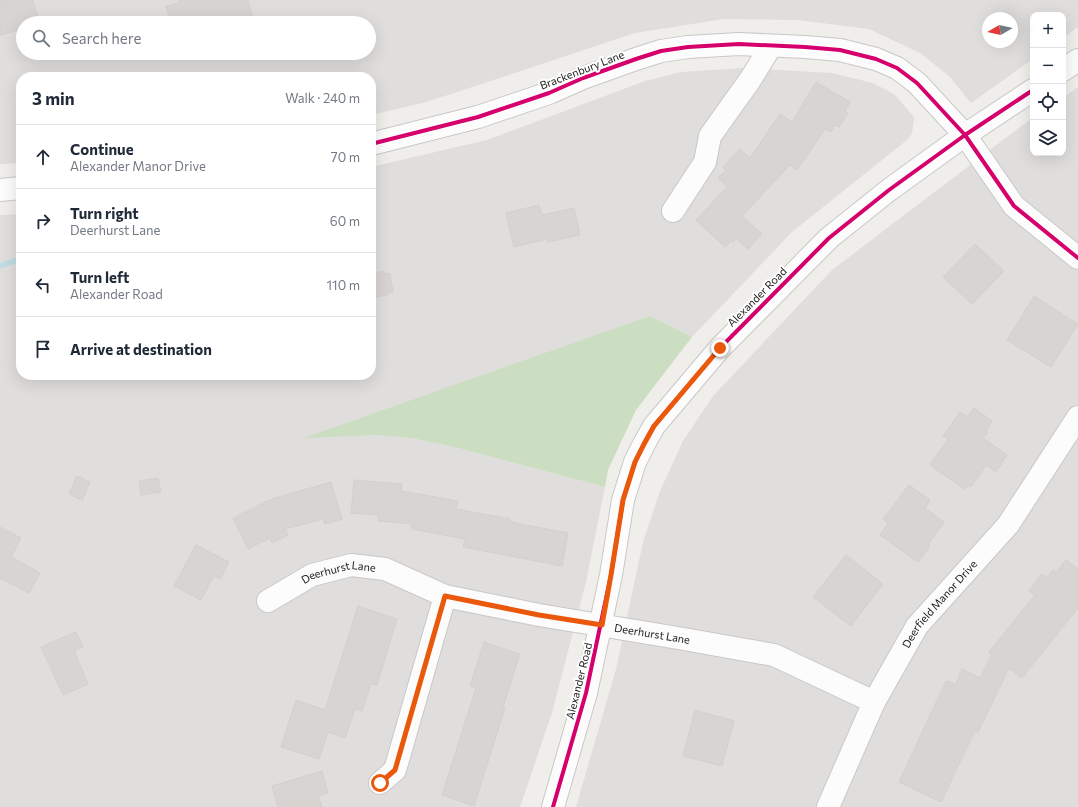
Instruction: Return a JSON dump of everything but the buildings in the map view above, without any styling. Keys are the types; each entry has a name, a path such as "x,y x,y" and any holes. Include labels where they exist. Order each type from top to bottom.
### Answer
{"street":[{"name":"Brackenbury Lane","path":"376,143 478,117 549,93 583,78 661,51 688,46 710,45 771,46 840,50 876,59 897,68 917,83 965,136 1014,206 1078,258"},
{"path":"673,211 705,162 710,136 750,80 771,46"},
{"path":"1066,68 1078,60"},
{"name":"Alexander Road","path":"553,807 586,693 602,625 623,500 635,462 654,426 720,348 829,238 889,190 1030,92"},
{"path":"0,190 16,188"},
{"name":"Deerfield Manor Drive","path":"828,807 874,702 917,626 1008,525 1078,417"},
{"name":"Deerhurst Lane","path":"268,601 312,576 351,564 385,569 445,596 539,615 774,655 874,702"},
{"path":"380,783 395,770 445,596"}],"shaded area":[{"path":"0,0 1078,0 1078,27 1066,36 1066,12 1030,12 1030,61 971,103 949,76 920,53 869,29 798,20 724,19 635,33 427,102 376,114 376,72 16,72 16,163 0,164"},
{"path":"743,68 832,73 873,83 894,94 914,117 912,134 907,140 792,232 692,337 649,316 373,435 411,438 454,447 605,487 586,582 552,713 520,807 0,807 0,215 16,214 16,380 376,380 376,166 487,140 645,81 681,72"},
{"path":"1078,87 1078,807 576,807 616,669 643,542 660,491 683,441 713,396 832,270 1030,120 1030,156 1066,156 1066,96"}],"green space":[{"path":"650,316 692,337 636,410 608,470 605,487 454,447 411,438 373,435 304,438"}],"waterway":[{"path":"0,266 16,261"}],"cycle path":[{"path":"376,143 478,117 549,93 583,78 661,51 688,47 739,44 840,50 876,59 897,68 917,83 965,135 1014,206 1078,258"},
{"path":"553,807 586,693 611,575 623,500 635,462 654,426 720,348 829,238 889,190 965,135 1030,92"}],"route":[{"path":"380,783 395,770 445,596 539,615 602,625 623,500 635,462 654,426 720,348"}]}
